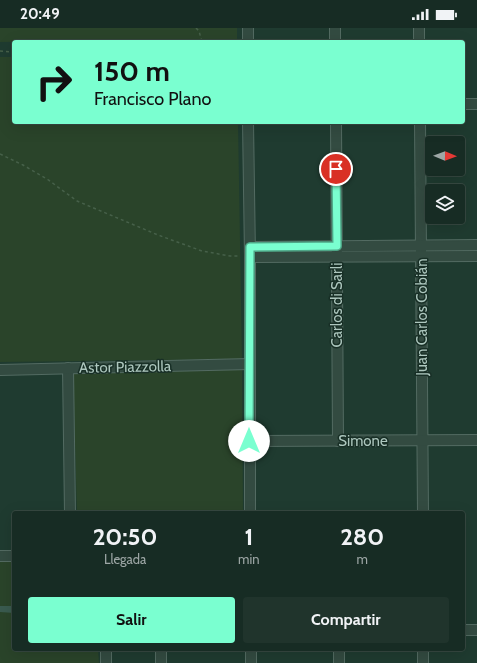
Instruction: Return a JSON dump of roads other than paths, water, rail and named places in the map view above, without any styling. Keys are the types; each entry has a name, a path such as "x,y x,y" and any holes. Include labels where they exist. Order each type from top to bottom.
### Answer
{"street":[{"path":"248,28 248,40"},
{"path":"335,28 335,40"},
{"path":"419,28 419,40"},
{"path":"465,104 477,104"},
{"path":"248,124 250,252 250,511"},
{"name":"Carlos di Sarli","path":"336,124 338,441"},
{"name":"Juan Carlos Cobián","path":"420,124 423,511"},
{"path":"250,252 337,251 422,246 477,245"},
{"path":"337,251 422,256 477,256"},
{"name":"Astor Piazzolla","path":"0,370 250,364"},
{"path":"68,368 70,511"},
{"name":"Simone","path":"249,441 477,440"},
{"path":"0,556 12,556"},
{"path":"465,630 477,630"},
{"path":"106,651 106,663"},
{"path":"161,651 161,663"},
{"path":"251,651 252,663"},
{"path":"339,651 339,663"},
{"path":"423,651 423,663"}]}
